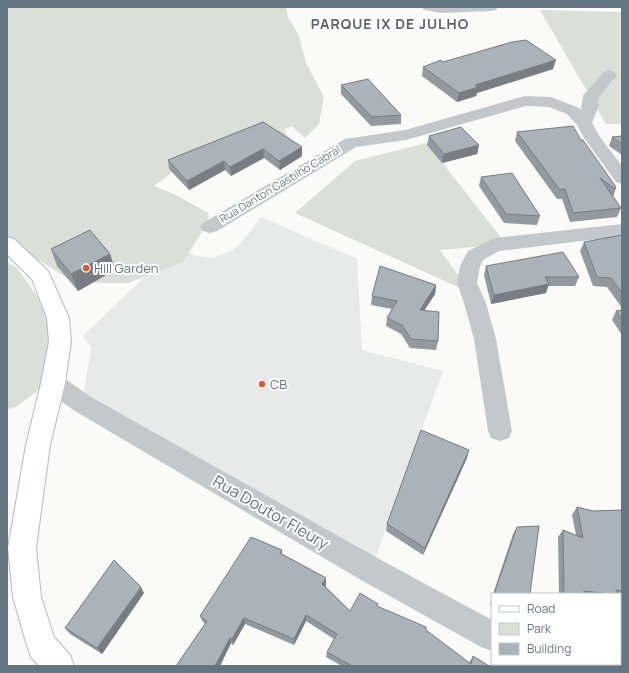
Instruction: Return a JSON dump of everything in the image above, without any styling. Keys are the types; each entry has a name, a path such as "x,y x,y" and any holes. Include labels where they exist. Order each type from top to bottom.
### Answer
{"street":[{"path":"429,7 441,9 490,7"},
{"path":"584,123 590,108 591,96 609,75"},
{"name":"Rua Danton Castilho Cabral","path":"210,226 351,142 406,135 525,101 551,102 574,111 622,178"},
{"path":"500,431 485,339 475,303 467,283 470,266 475,256 494,245 622,230"},
{"path":"7,244 41,276 58,318 60,342 53,383 38,445 22,548 28,597 42,646 59,666"},
{"name":"Rua Doutor Fleury","path":"53,383 83,404 364,566 491,635"}],"shaded area":[{"name":"CB","path":"261,217 357,259 362,350 443,371 374,562 83,398 91,348 83,336 176,247 196,256 213,258 233,250 243,241"}],"green space":[{"path":"7,7 286,7 288,17 299,36 306,63 324,97 319,124 305,138 292,126 284,130 293,143 183,159 168,176 154,186 174,194 208,213 209,221 183,262 128,283 98,283 67,278 16,246 7,243"},
{"path":"540,10 622,12 622,124 606,124"},
{"path":"427,143 506,244 440,250 471,293 295,213 355,161"},
{"path":"7,262 17,268 37,296 52,330 44,386 16,407 7,409"}],"building":[{"path":"526,40 556,60 475,85 478,87 459,93 423,67 441,60 443,62 512,42"},
{"path":"368,79 401,115 372,117 341,85"},
{"path":"263,122 302,147 279,161 263,149 230,167 224,161 187,181 168,160"},
{"path":"573,126 581,140 583,140 616,187 615,189 600,178 621,208 573,213 565,189 560,190 517,132"},
{"path":"461,127 479,145 444,154 429,136"},
{"path":"622,136 622,144 612,137"},
{"path":"512,173 540,216 506,214 481,177"},
{"path":"90,230 110,254 71,274 51,249"},
{"path":"622,235 622,293 611,278 597,277 584,242"},
{"path":"563,252 579,277 545,277 549,284 494,295 486,266"},
{"path":"380,266 436,285 420,310 439,312 438,341 411,339 402,325 387,318 397,301 372,296"},
{"path":"622,310 622,319 616,311"},
{"path":"421,430 469,450 425,548 387,524"},
{"path":"577,507 593,511 622,510 622,591 616,590 617,593 584,591 584,593 564,593 563,530 583,538"},
{"path":"539,526 530,593 494,593 517,527"},
{"path":"251,537 282,550 280,553 326,578 322,584 350,611 360,593 378,604 377,606 426,627 426,630 471,664 473,656 489,666 352,666 327,652 337,634 306,615 294,639 244,618 232,639 230,638 215,666 176,666 207,621 200,616"},
{"path":"114,560 141,587 97,648 65,628"}],"place":[{"name":"Hill Garden","path":"86,268"},
{"name":"CB","path":"262,384"}],"district":[{"name":"PARQUE IX DE JULHO","path":"390,24"}]}
